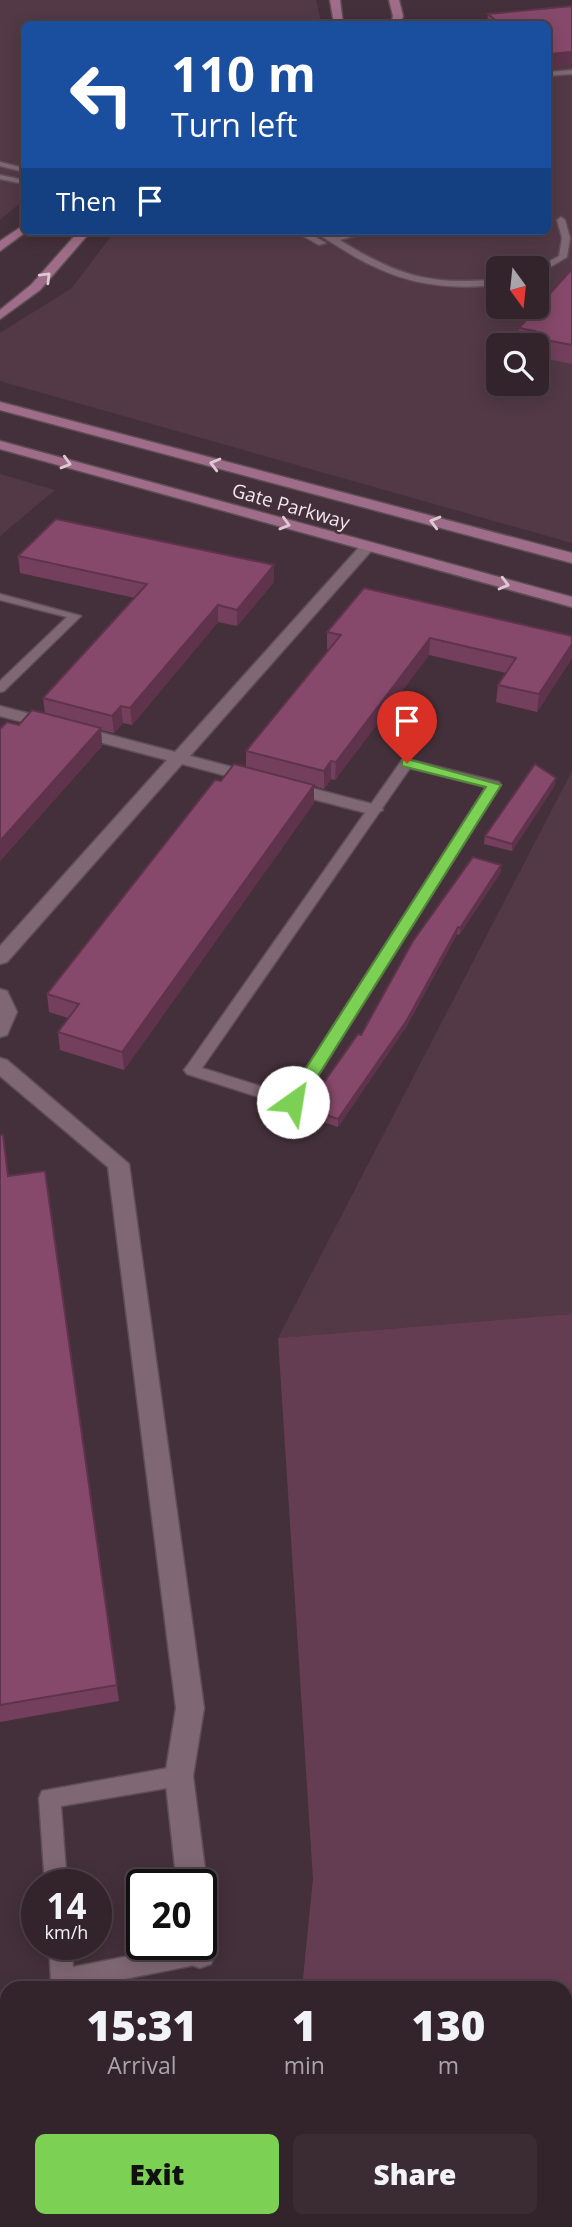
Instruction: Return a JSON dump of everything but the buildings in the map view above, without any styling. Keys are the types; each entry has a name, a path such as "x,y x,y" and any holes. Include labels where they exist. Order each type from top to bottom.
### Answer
{"main road":[{"path":"335,0 338,21"},
{"path":"394,0 397,21"},
{"path":"0,247 21,230"},
{"path":"0,315 15,307 51,273 81,235"},
{"name":"Gate Parkway","path":"0,403 21,411 572,558"},
{"name":"Gate Parkway","path":"0,445 572,602"}],"street":[{"path":"0,958 367,547"},
{"path":"0,711 374,810"},
{"path":"0,996 7,1012 0,1030"},
{"path":"0,1066 118,1164 190,1709 179,1776 190,1869"}],"lane":[{"path":"551,74 572,72"},
{"path":"0,164 21,169"},
{"path":"0,177 21,181"},
{"path":"551,219 572,223"},
{"path":"550,264 563,257 566,238 561,220"},
{"path":"306,235 321,243"},
{"path":"327,235 378,267 404,276 439,284 486,282"},
{"path":"334,239 350,235"},
{"path":"0,597 75,616 0,688"},
{"path":"407,763 494,785 293,1102 192,1070 374,810 407,763"},
{"path":"55,1869 50,1798 179,1776"},
{"path":"61,1960 62,1980 151,1960"}],"shaded area":[{"path":"0,0 316,0 319,21 21,21 21,202 0,220"},
{"path":"572,7 572,543 0,381 0,333 72,288 112,235 551,235 551,21 486,21"},
{"path":"0,474 55,490 0,536"},
{"path":"572,771 572,1314 278,1338"},
{"path":"572,1314 572,1981 303,1981 313,1879 278,1338"}],"route":[{"path":"293,1102 494,785 407,763"}]}
